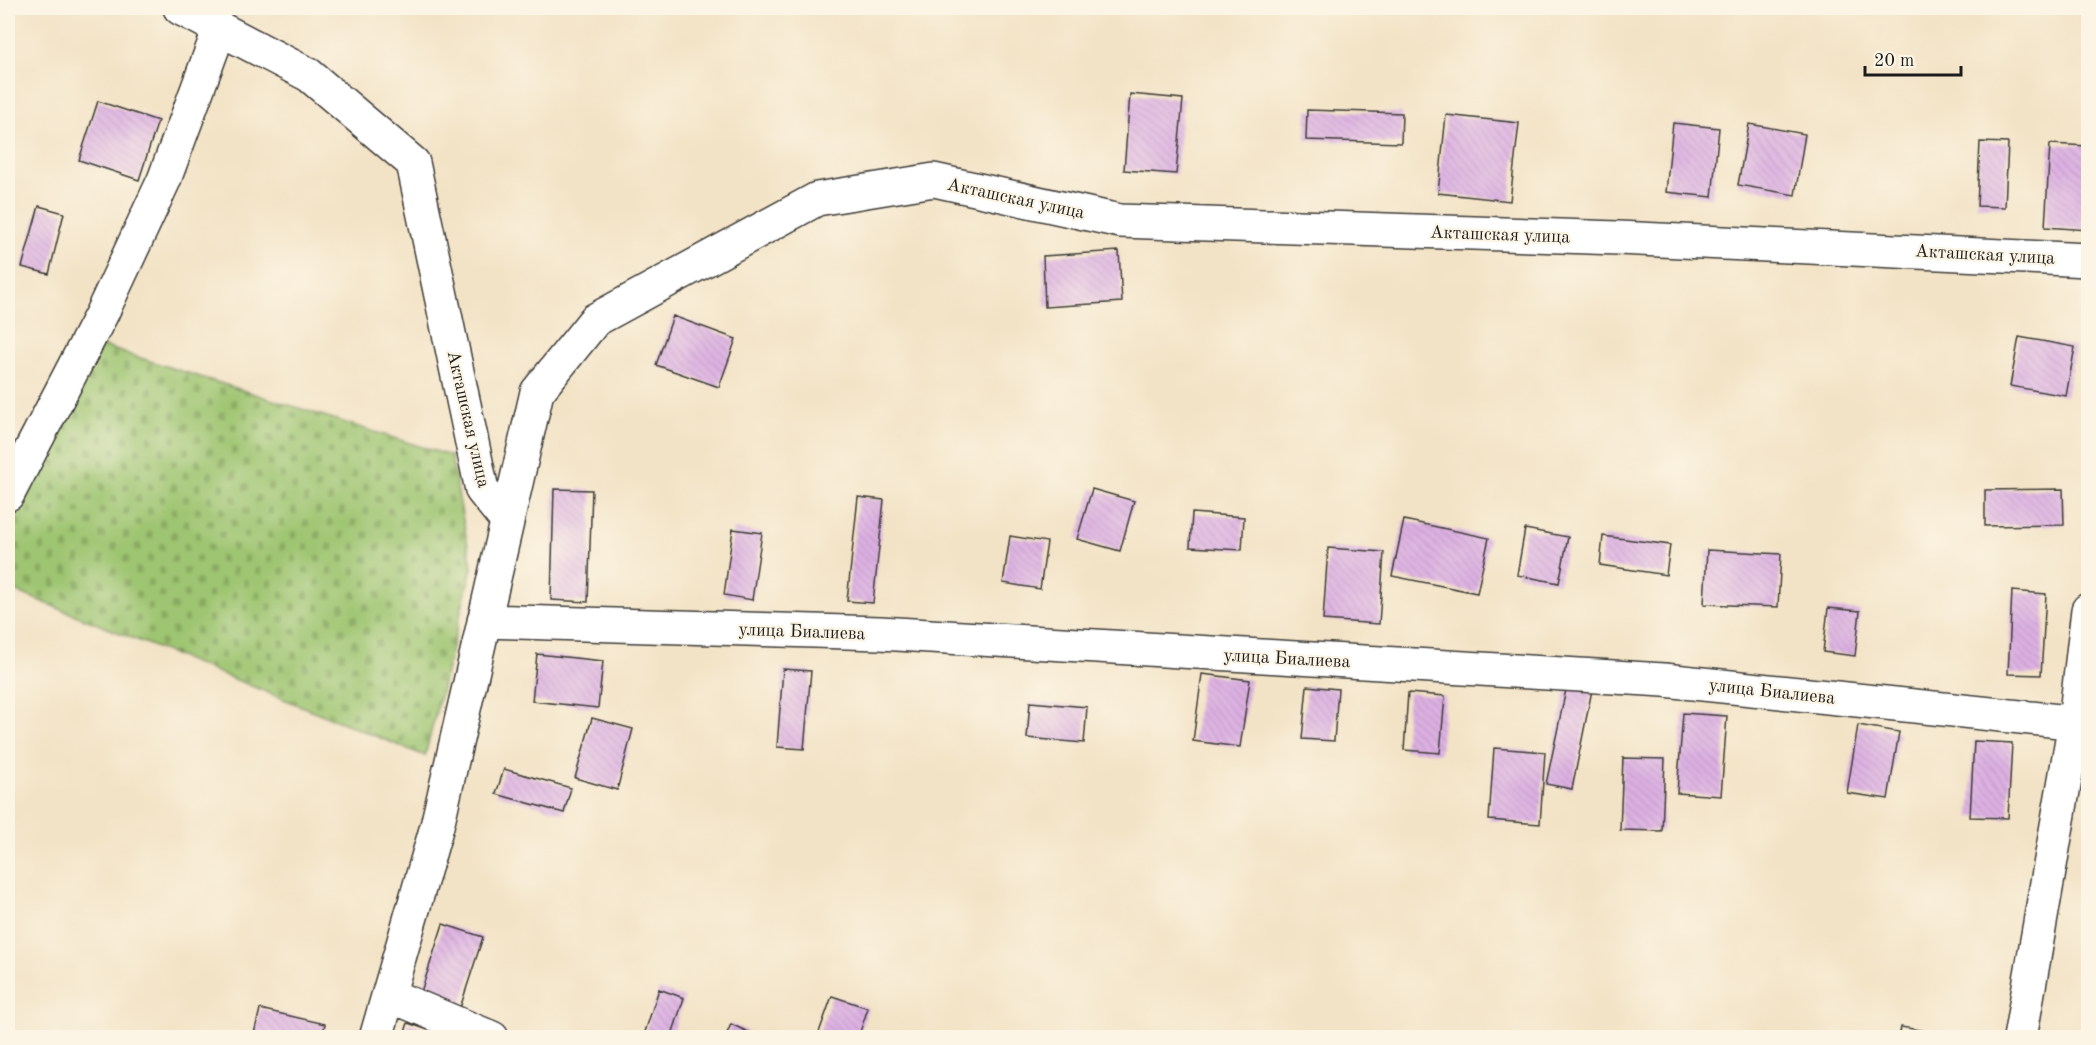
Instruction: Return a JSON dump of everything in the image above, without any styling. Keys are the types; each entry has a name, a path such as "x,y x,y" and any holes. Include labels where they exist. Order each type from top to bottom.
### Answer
{"street":[{"name":"Акташская улица","path":"180,8 309,75 413,163 482,490 507,521"},
{"path":"8,494 102,313 164,180 220,28"},
{"name":"Акташская улица","path":"507,521 537,392 595,320 817,199 934,180 1120,221 1618,238 2088,260"},
{"path":"376,1038 437,826 507,521"},
{"path":"2020,1038 2082,723 2088,610"},
{"name":"улица Биалиева","path":"484,621 880,633 1664,680 2082,723"},
{"path":"389,995 492,1038"}],"green space":[{"path":"102,346 451,456 472,567 425,756 8,588 8,534"}],"building":[{"path":"1130,94 1183,99 1176,174 1124,170"},
{"path":"98,101 158,121 139,180 79,160"},
{"path":"1307,110 1402,113 1401,143 1306,140"},
{"path":"1446,115 1519,123 1510,201 1438,193"},
{"path":"1673,123 1719,128 1712,197 1666,192"},
{"path":"1749,124 1805,134 1795,195 1738,185"},
{"path":"1980,142 2008,143 2005,207 1977,206"},
{"path":"2050,144 2088,146 2088,230 2045,227"},
{"path":"39,206 64,213 49,274 22,267"},
{"path":"1119,251 1122,302 1045,307 1043,256"},
{"path":"673,316 736,339 719,387 656,365"},
{"path":"2019,337 2075,347 2066,396 2010,386"},
{"path":"554,489 592,490 588,602 551,600"},
{"path":"1092,489 1134,501 1120,551 1077,539"},
{"path":"2063,489 2064,525 1985,526 1985,490"},
{"path":"858,497 884,500 873,603 847,601"},
{"path":"1192,513 1244,517 1242,550 1190,547"},
{"path":"1404,520 1489,538 1477,593 1392,576"},
{"path":"733,529 762,533 752,600 724,595"},
{"path":"1525,529 1568,537 1559,583 1517,575"},
{"path":"1010,536 1047,542 1040,589 1003,583"},
{"path":"1603,536 1670,545 1666,575 1600,565"},
{"path":"1328,548 1384,552 1379,624 1323,620"},
{"path":"1707,550 1781,554 1778,607 1704,604"},
{"path":"2012,591 2046,594 2041,675 2008,674"},
{"path":"1828,608 1860,611 1855,656 1823,652"},
{"path":"537,654 603,661 598,708 532,701"},
{"path":"783,669 811,671 804,749 777,747"},
{"path":"1202,674 1250,680 1240,747 1193,741"},
{"path":"1567,685 1592,690 1572,789 1546,784"},
{"path":"1307,686 1338,689 1334,741 1302,739"},
{"path":"1408,693 1445,696 1440,753 1404,750"},
{"path":"1030,702 1087,707 1084,743 1027,738"},
{"path":"1683,713 1727,716 1721,796 1677,793"},
{"path":"592,718 633,729 617,790 575,778"},
{"path":"1858,725 1899,732 1888,799 1847,793"},
{"path":"1974,741 2012,743 2008,818 1970,817"},
{"path":"1494,748 1545,752 1540,824 1489,820"},
{"path":"1623,758 1665,759 1662,831 1620,830"},
{"path":"504,769 571,788 564,813 496,794"},
{"path":"443,924 483,937 460,1008 420,995"},
{"path":"659,989 684,998 671,1038 643,1038"},
{"path":"832,996 868,1008 858,1038 817,1038"},
{"path":"260,1009 325,1024 322,1038 253,1038"},
{"path":"408,1023 437,1033 436,1038 403,1038"},
{"path":"731,1024 761,1038 725,1038"},
{"path":"1901,1027 1932,1032 1931,1038 1899,1038"}]}
